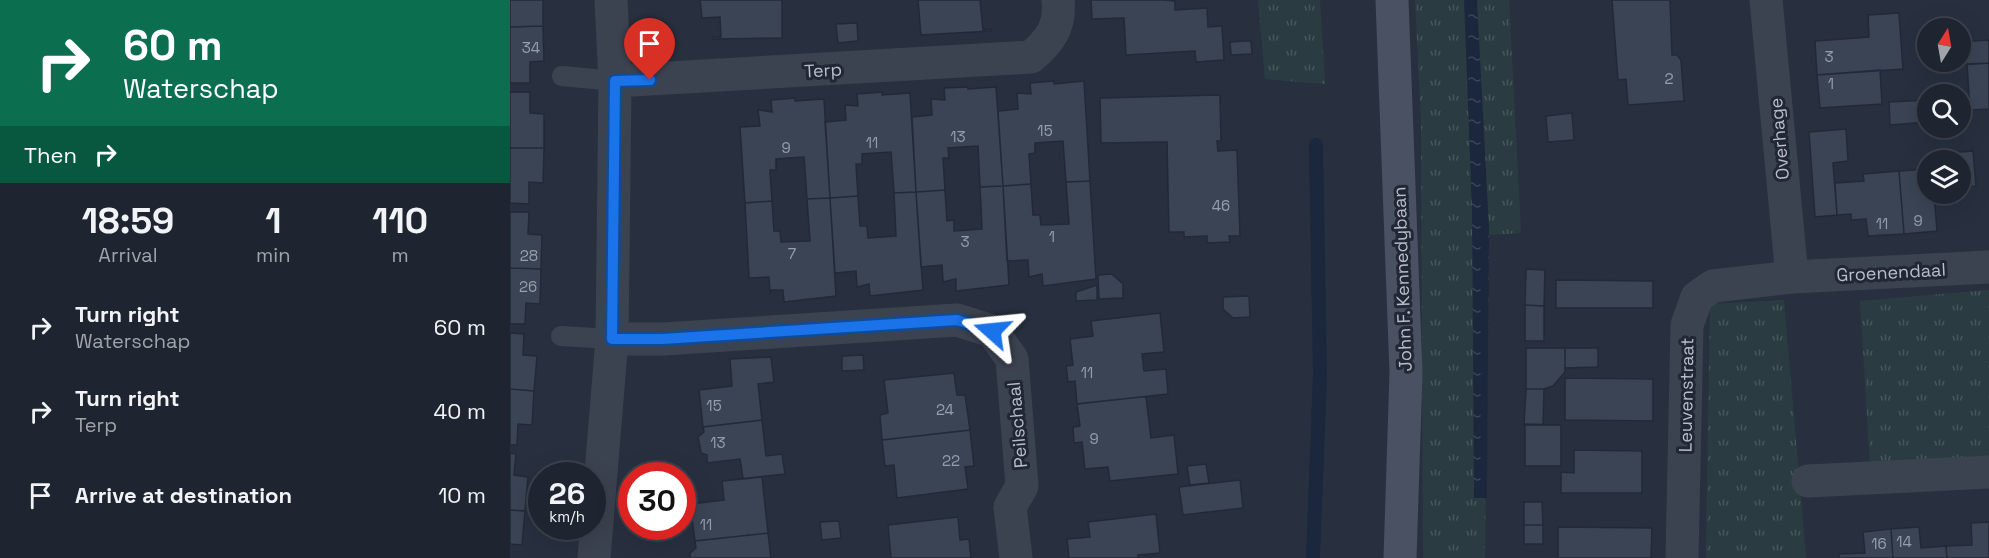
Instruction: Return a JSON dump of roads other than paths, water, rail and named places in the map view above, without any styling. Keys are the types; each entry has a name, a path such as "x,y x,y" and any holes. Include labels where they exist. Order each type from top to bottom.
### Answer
{"main road":[{"name":"John F. Kennedybaan","path":"1392,0 1406,373 1400,558"}],"street":[{"path":"594,558 612,339 615,81 611,0"},
{"name":"Terp","path":"615,81 1031,57 1051,40 1060,13 1058,0"},
{"name":"Overhage","path":"1767,0 1792,277"},
{"name":"Groenendaal","path":"1792,277 1989,267"},
{"name":"Leuvenstraat","path":"1682,558 1687,325 1697,297 1713,286 1792,277"},
{"name":"Peilschaal","path":"612,339 663,339 957,320 992,331 1012,359 1022,486 1010,507 1016,558"},
{"path":"1808,481 1989,472"}],"lane":[{"path":"562,76 615,81"},
{"path":"561,336 612,339"}],"water":[{"path":"1464,0 1477,0 1489,228 1487,498 1474,498 1472,210"}],"waterway":[{"path":"1313,558 1320,375 1316,145"}]}
